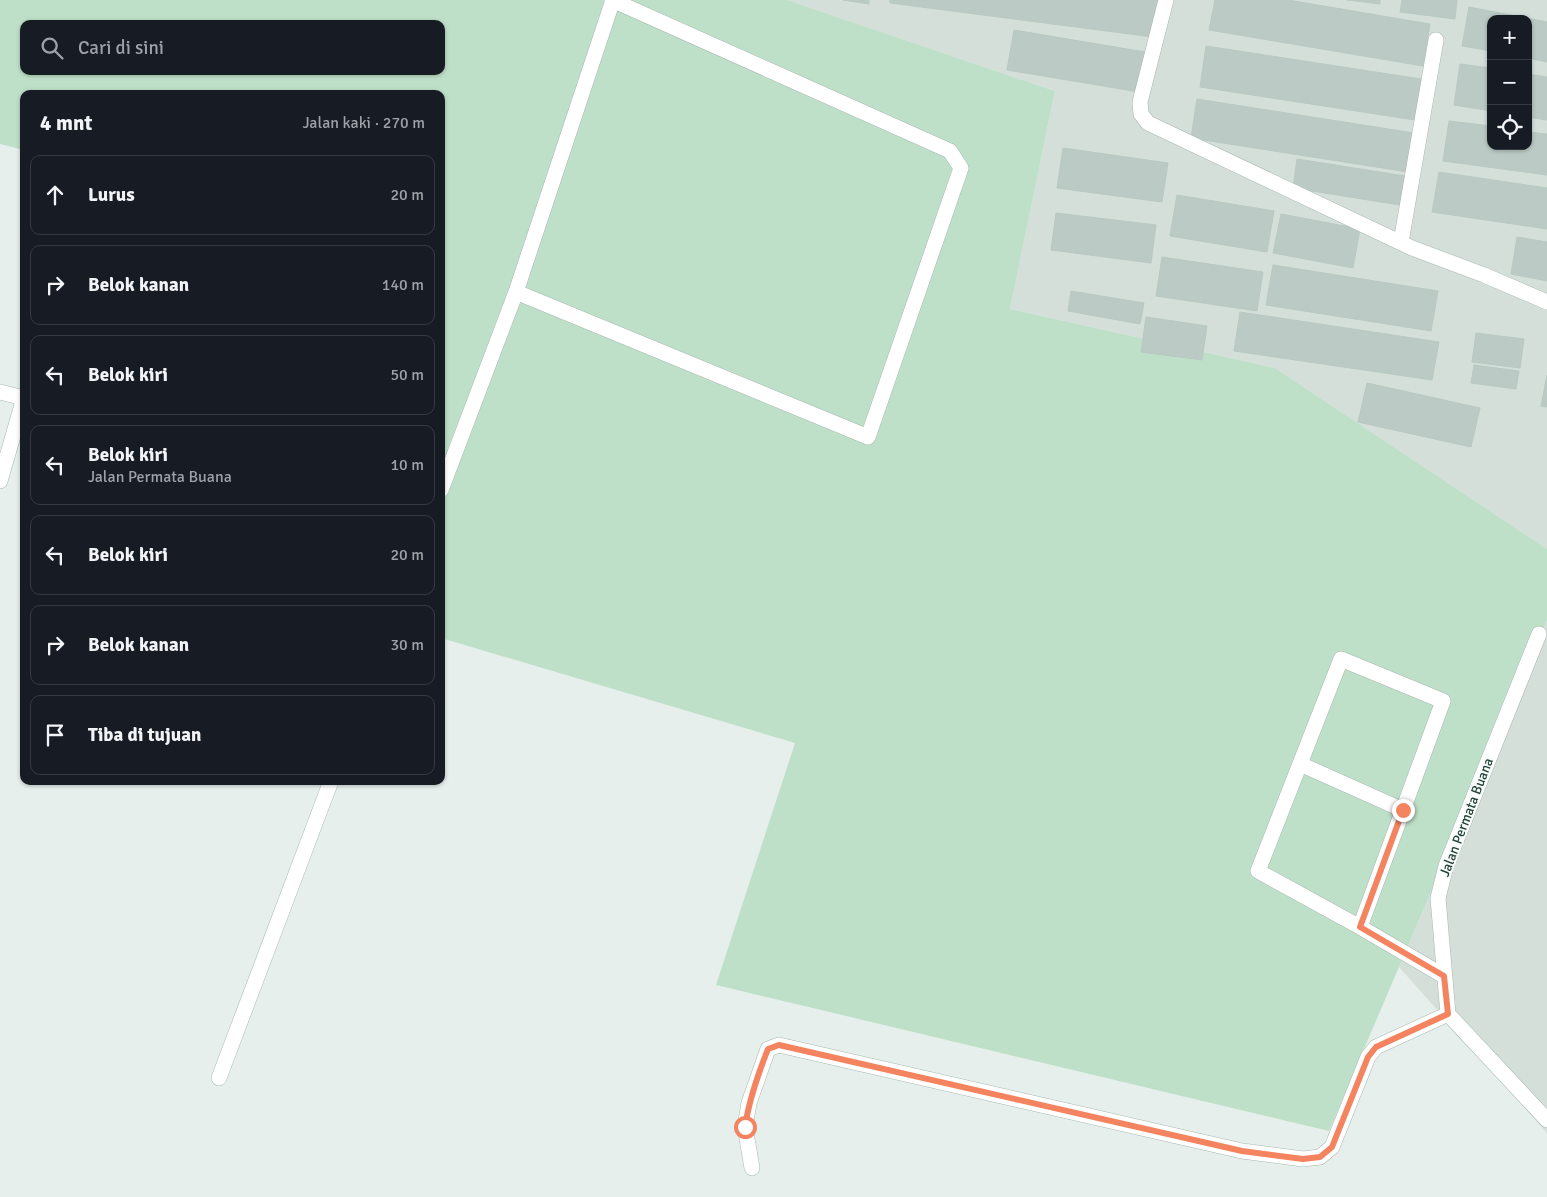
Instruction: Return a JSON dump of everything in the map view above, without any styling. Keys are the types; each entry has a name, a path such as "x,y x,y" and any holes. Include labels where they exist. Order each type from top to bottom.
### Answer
{"street":[{"path":"445,479 516,292 612,0 950,151 961,168 868,437 516,292"},
{"path":"1166,0 1140,102 1141,114 1148,123 1412,248 1484,275 1547,302"},
{"path":"1401,242 1436,40"},
{"path":"0,392 20,397"},
{"path":"0,481 20,412"},
{"name":"Jalan Permata Buana","path":"1448,1014 1438,898 1440,884 1449,857 1539,634"},
{"path":"1360,927 1444,700 1341,659 1258,871 1444,976"},
{"path":"1300,764 1403,810"},
{"path":"219,1078 329,785"},
{"path":"752,1168 745,1127 749,1103 768,1049 779,1045 1242,1151 1303,1159 1320,1157 1332,1147 1368,1057 1376,1047 1448,1014 1547,1120"}],"shaded area":[{"path":"787,0 1547,0 1547,549 1275,368 1010,309 1055,91"},
{"path":"1547,620 1547,1133 1399,967"}],"green space":[{"path":"0,0 787,0 1055,91 1010,309 1275,368 1547,549 1547,620 1329,1131 716,985 795,743 445,639 445,90 20,90 20,149 0,144"}],"building":[{"path":"843,0 869,0 869,4"},
{"path":"890,0 1158,0 1153,37 890,3"},
{"path":"1215,0 1288,0 1430,24 1423,66 1209,30"},
{"path":"1347,0 1380,0 1380,4"},
{"path":"1402,0 1457,0 1455,19 1400,12"},
{"path":"1469,7 1511,15 1487,15 1487,50 1462,46"},
{"path":"1532,19 1547,22 1547,62 1532,59"},
{"path":"1014,30 1145,52 1139,92 1007,70"},
{"path":"1206,46 1421,79 1415,120 1200,87"},
{"path":"1460,64 1487,67 1487,110 1454,105"},
{"path":"1532,75 1547,77 1547,120 1532,118"},
{"path":"1197,99 1414,133 1408,172 1191,138"},
{"path":"1449,121 1487,126 1487,150 1532,150 1532,132 1547,134 1547,175 1443,161"},
{"path":"1063,148 1168,163 1162,202 1057,188"},
{"path":"1297,159 1405,176 1400,205 1293,188"},
{"path":"1439,172 1547,188 1547,229 1432,212"},
{"path":"1177,195 1274,211 1267,252 1170,236"},
{"path":"1056,213 1156,225 1151,263 1051,250"},
{"path":"1281,214 1360,229 1353,268 1273,253"},
{"path":"1517,237 1547,242 1547,281 1511,274"},
{"path":"1162,257 1263,272 1257,311 1156,296"},
{"path":"1273,265 1438,291 1431,331 1266,305"},
{"path":"1071,291 1144,303 1140,324 1068,311"},
{"path":"1240,312 1439,342 1432,380 1234,351"},
{"path":"1146,317 1207,326 1202,360 1141,352"},
{"path":"1476,333 1524,339 1520,368 1472,362"},
{"path":"1474,365 1519,371 1516,389 1471,383"},
{"path":"1547,375 1547,407 1541,406"},
{"path":"1367,383 1480,408 1471,447 1358,422"}],"route":[{"path":"745,1127 749,1103 768,1049 779,1045 1242,1151 1303,1159 1320,1157 1332,1147 1368,1057 1376,1047 1448,1014 1444,976 1360,927 1403,810"}]}
